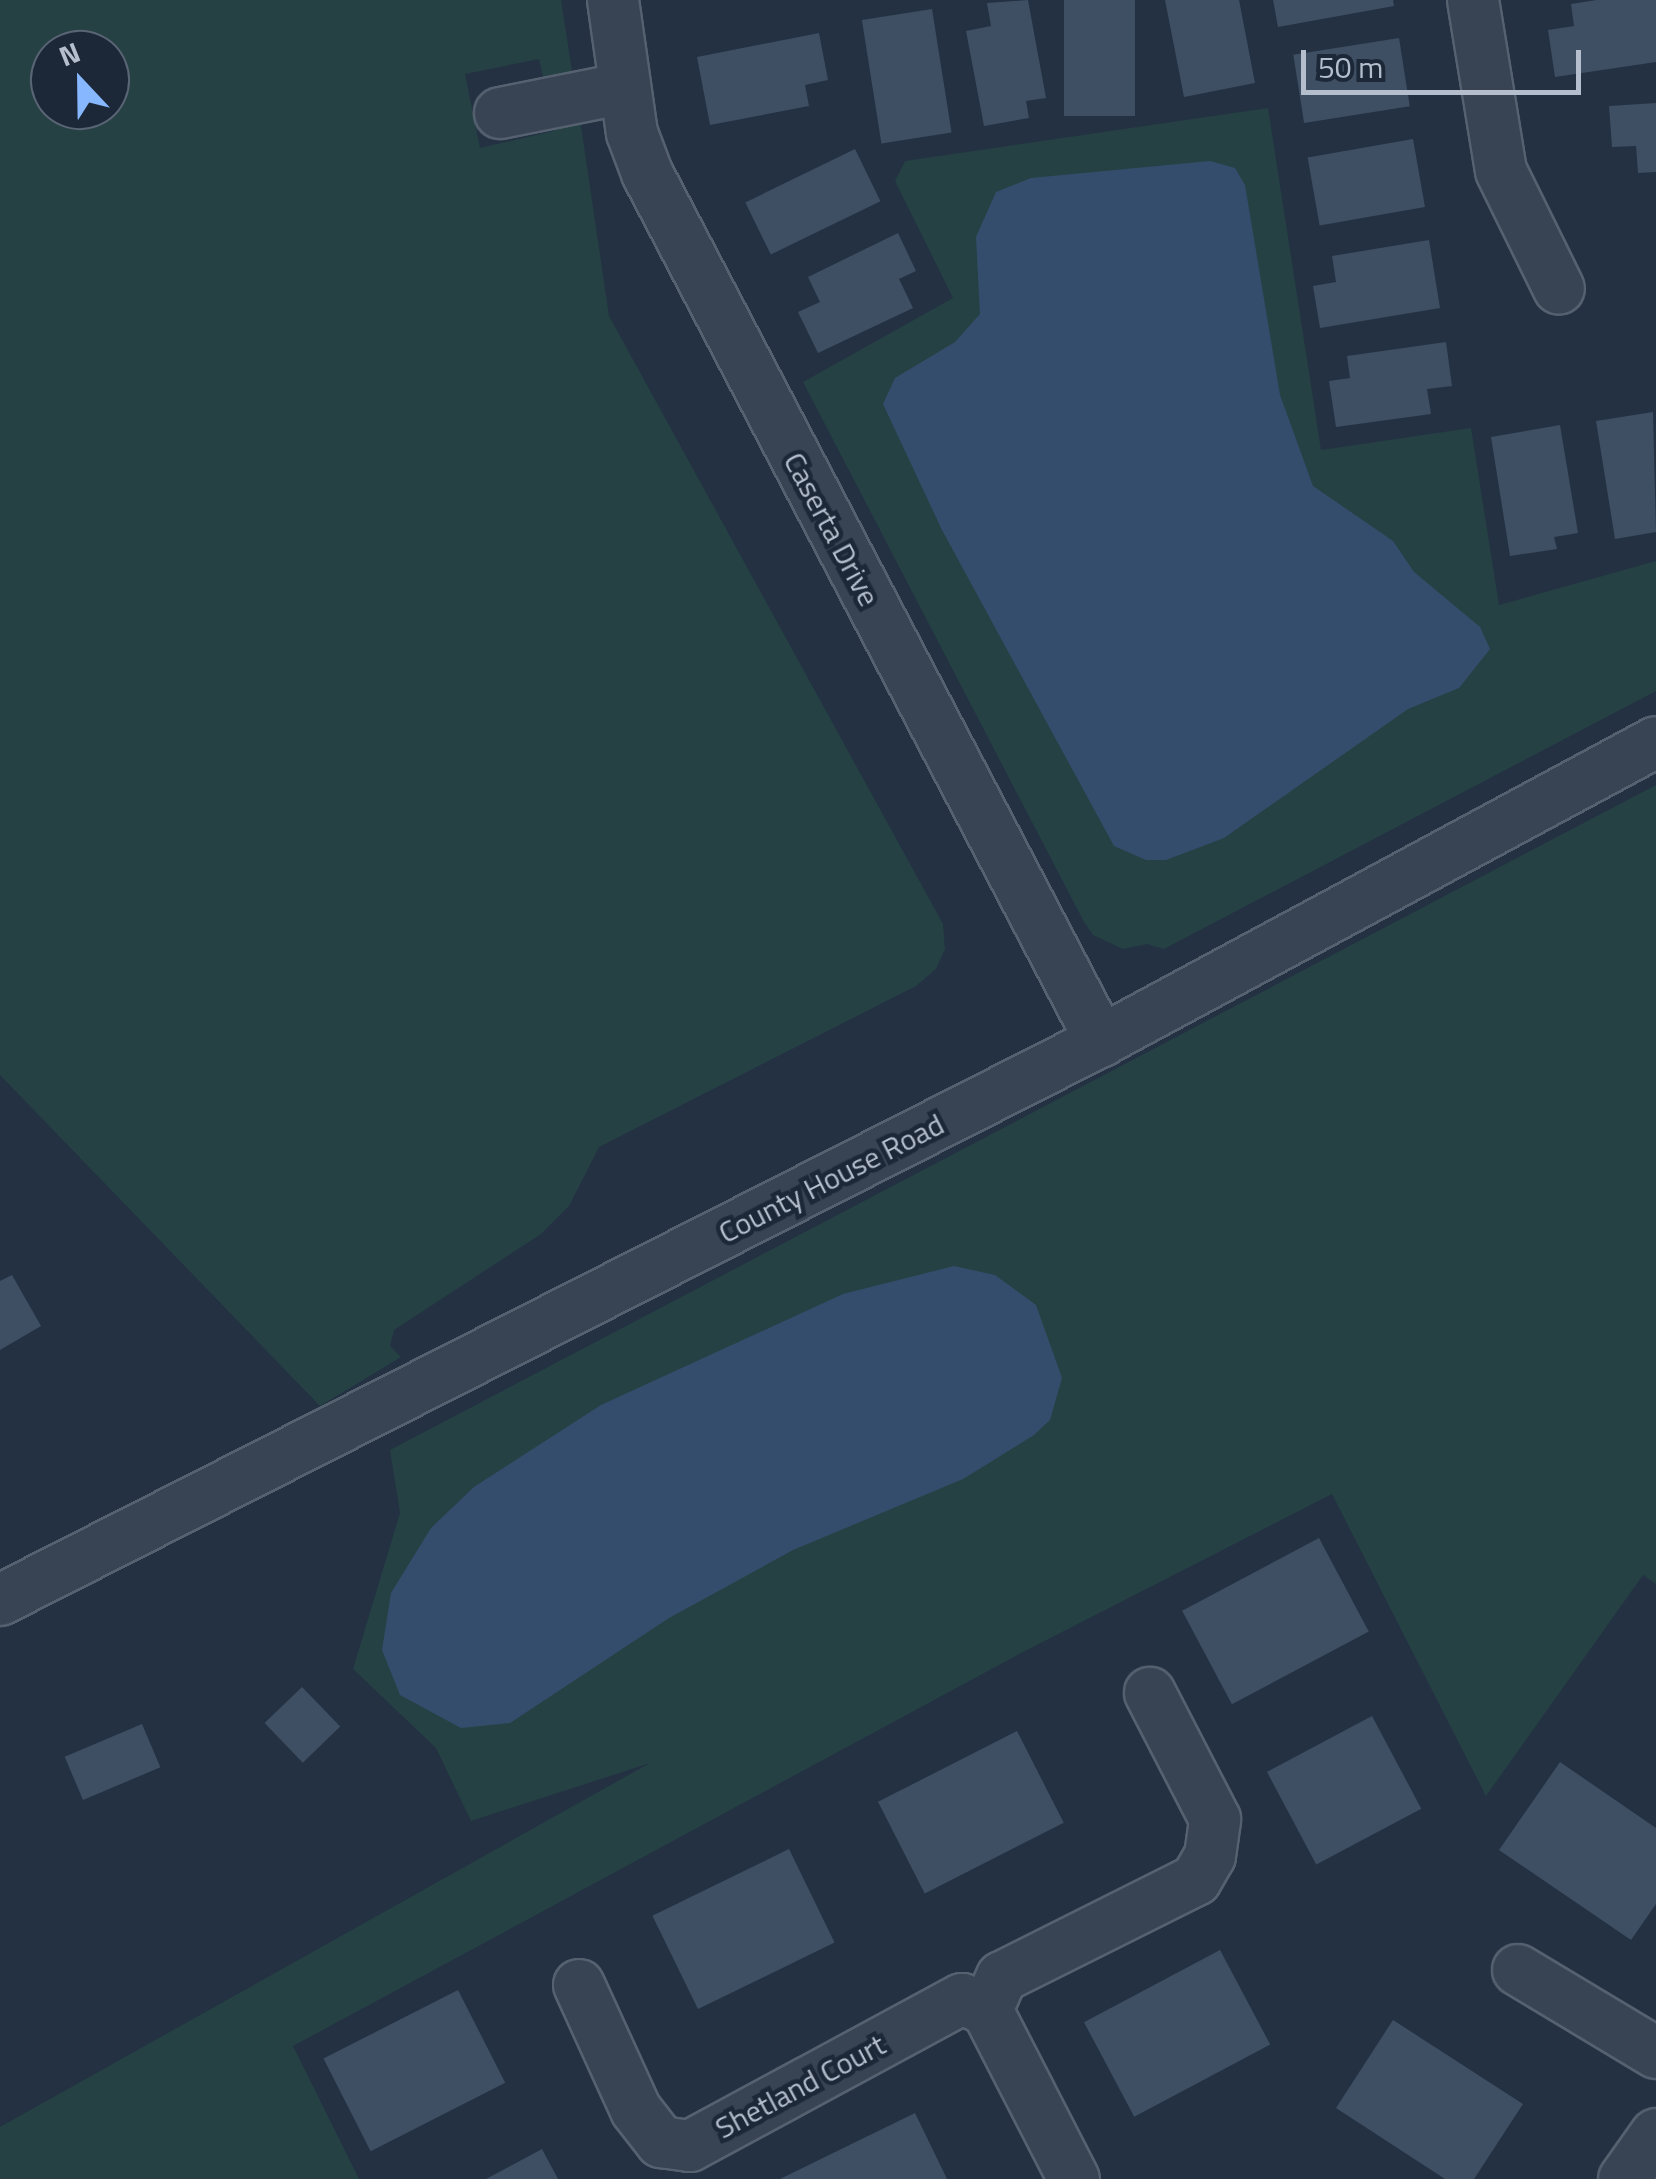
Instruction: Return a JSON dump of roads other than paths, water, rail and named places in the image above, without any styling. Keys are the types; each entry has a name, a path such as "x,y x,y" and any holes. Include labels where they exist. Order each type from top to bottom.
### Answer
{"street":[{"name":"Caserta Drive","path":"613,0 625,88 647,173 1101,1041"},
{"path":"1474,0 1501,170 1560,289"},
{"path":"500,113 625,88"},
{"name":"County House Road","path":"0,1600 1101,1041 1656,742"},
{"path":"1074,2179 986,2010 1002,1977 1196,1880 1210,1856 1214,1819 1150,1693"},
{"path":"1518,1970 1656,2053"},
{"name":"Shetland Court","path":"579,1985 636,2110 661,2142 690,2146 962,1999 986,2010"},
{"path":"1624,2179 1656,2134"}],"water":[{"path":"1210,161 1235,168 1245,185 1280,395 1313,486 1393,541 1414,572 1480,627 1490,649 1459,688 1408,709 1224,838 1166,860 1146,860 1114,846 942,530 883,404 895,378 955,342 980,314 976,237 996,192 1031,178"},
{"path":"954,1266 995,1275 1036,1305 1062,1378 1050,1420 1034,1435 963,1479 793,1550 669,1618 510,1723 461,1728 400,1695 382,1650 391,1593 431,1528 474,1487 601,1405 843,1294"}]}
